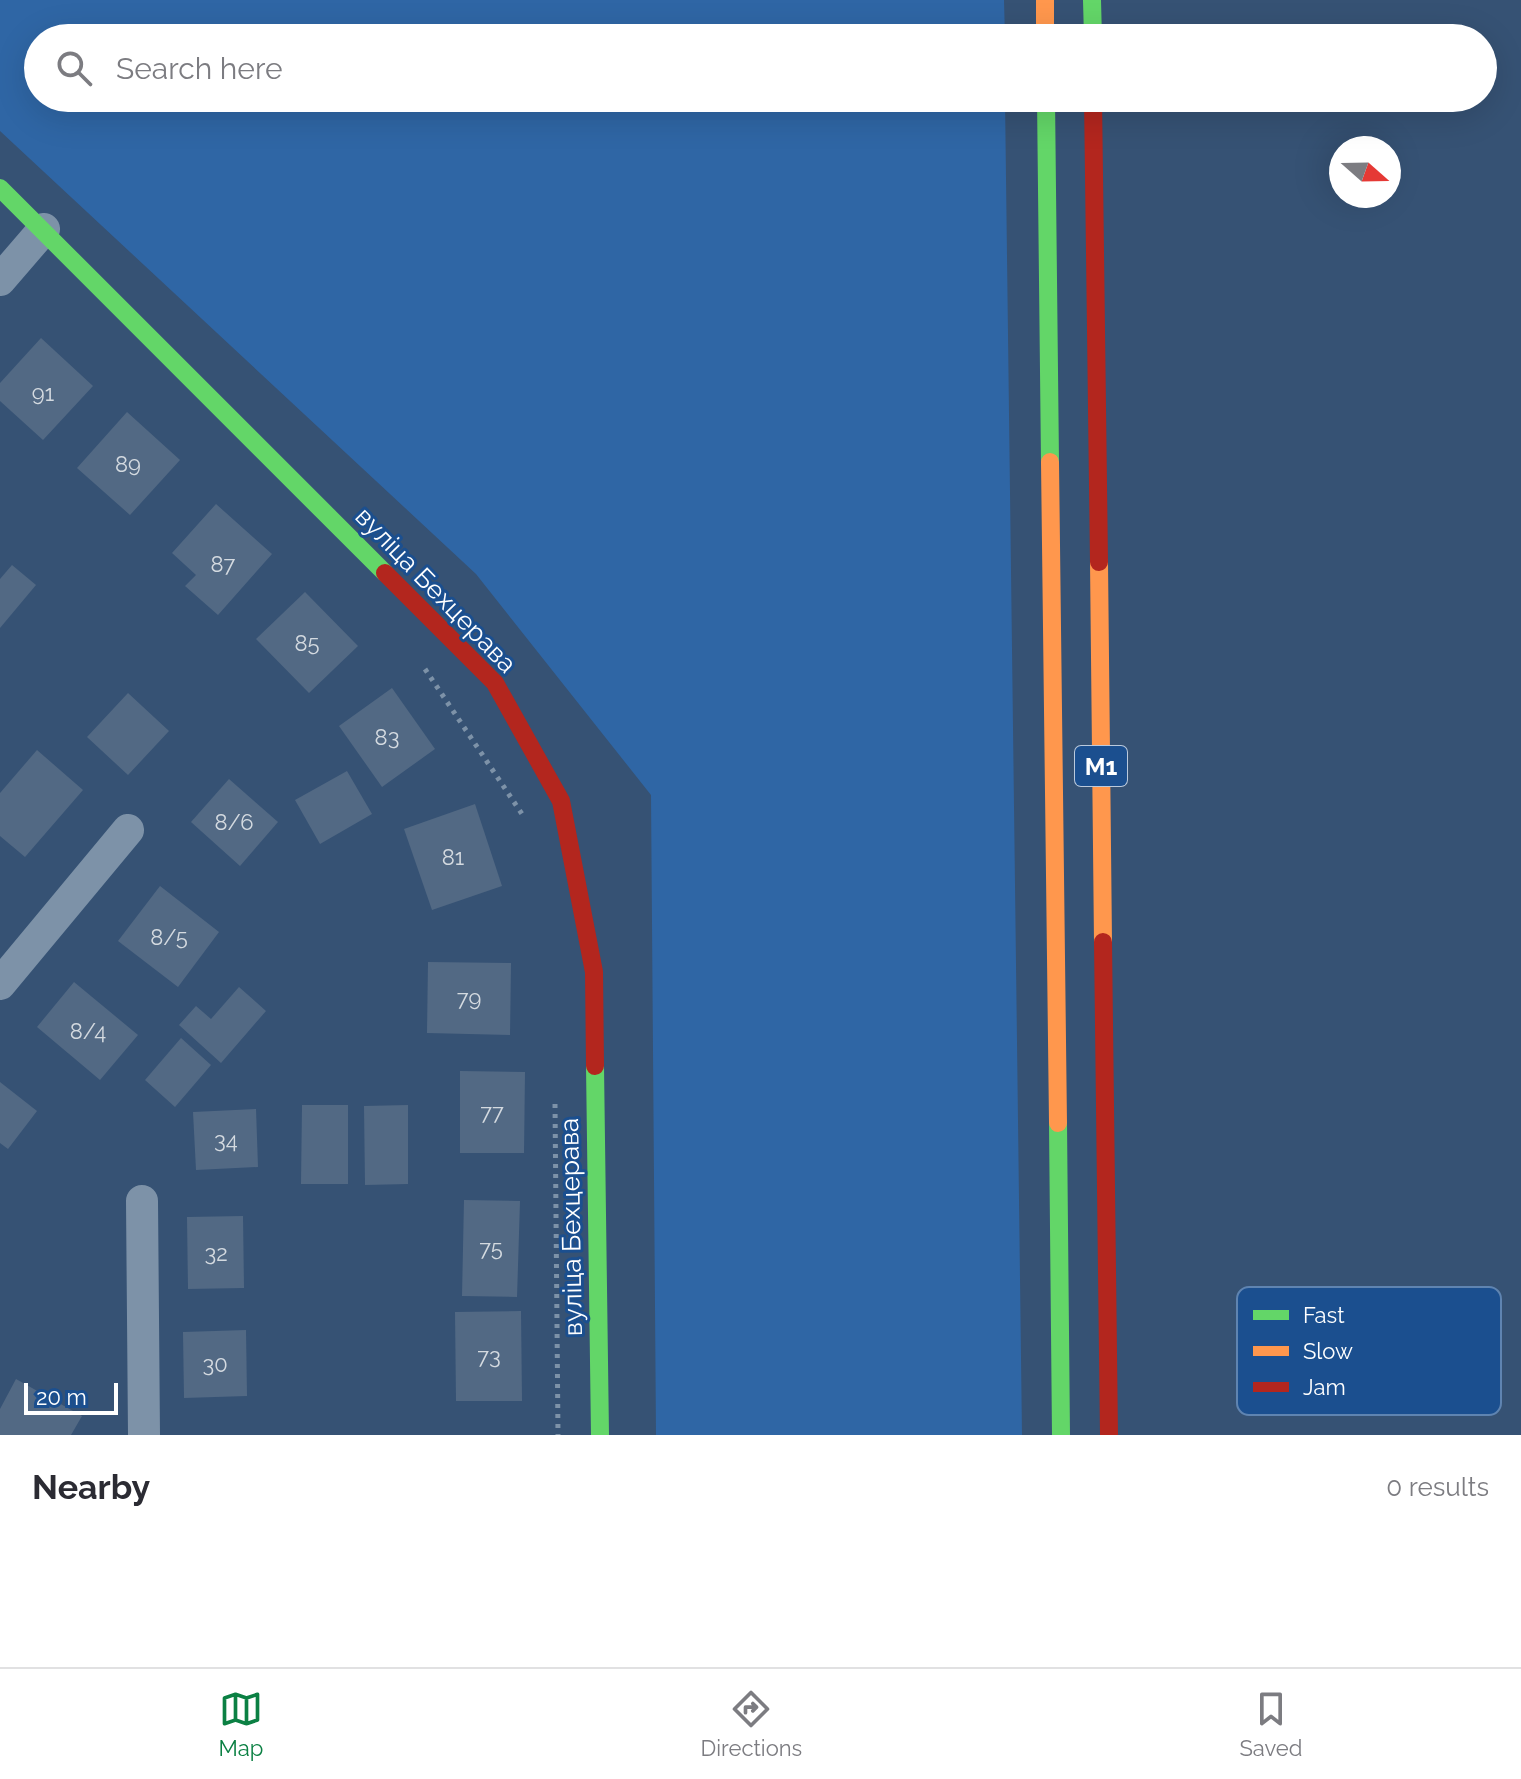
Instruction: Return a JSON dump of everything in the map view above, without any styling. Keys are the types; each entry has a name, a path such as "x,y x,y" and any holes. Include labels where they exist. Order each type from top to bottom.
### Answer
{"main road":[{"path":"1045,0 1045,24"},
{"path":"1092,0 1093,24"},
{"name":"М1","path":"1046,112 1061,1435"},
{"name":"М1","path":"1093,112 1109,1435"},
{"name":"вуліца Бехцерава","path":"0,188 495,683 561,801 594,972 600,1435"}],"street":[{"path":"0,280 44,229"},
{"path":"0,984 128,830"},
{"path":"142,1201 144,1435"}],"path":[{"path":"417,657 526,819"},
{"path":"555,1100 558,1435"}],"shaded area":[{"path":"0,0 1004,0 1005,24 24,24 24,112 1005,112 1022,1435 656,1435 651,795 476,574 0,131"}],"building":[{"path":"41,338 93,386 43,440 0,401 0,383"},
{"path":"127,412 180,460 130,515 77,468"},
{"path":"216,504 272,554 218,615 185,586 196,575 172,553"},
{"path":"12,565 36,585 0,628 0,579"},
{"path":"305,592 358,646 309,693 256,639"},
{"path":"392,688 435,749 382,787 339,726"},
{"path":"128,693 169,731 128,775 87,737"},
{"path":"37,750 83,790 25,857 0,836 0,793"},
{"path":"347,771 372,814 320,844 295,800"},
{"path":"229,779 278,822 240,866 191,822"},
{"path":"475,804 502,886 432,910 404,829"},
{"path":"160,886 219,932 178,987 118,941"},
{"path":"428,962 511,963 510,1035 427,1033"},
{"path":"74,982 138,1035 100,1080 37,1027"},
{"path":"239,987 266,1011 221,1063 179,1025 196,1006 211,1019"},
{"path":"181,1038 211,1065 175,1107 145,1080"},
{"path":"460,1071 525,1072 524,1153 460,1153"},
{"path":"0,1082 37,1111 8,1149 0,1143"},
{"path":"302,1105 348,1105 348,1184 301,1184"},
{"path":"408,1105 408,1184 365,1185 364,1106"},
{"path":"256,1109 258,1167 196,1170 193,1112"},
{"path":"464,1200 520,1201 517,1297 462,1296"},
{"path":"243,1216 244,1288 188,1289 187,1217"},
{"path":"521,1311 522,1401 456,1401 455,1312"},
{"path":"246,1330 247,1396 184,1398 183,1332"},
{"path":"16,1379 82,1416 71,1435 0,1435 0,1409"}],"traffic: fast":[{"path":"1092,0 1093,24"},
{"path":"1046,112 1050,462"},
{"path":"0,188 385,573"},
{"path":"595,1066 600,1435"},
{"path":"1058,1123 1061,1435"}],"traffic: slow":[{"path":"1045,0 1045,24"},
{"path":"1050,462 1058,1123"},
{"path":"1099,562 1103,942"}],"traffic: jam":[{"path":"1093,112 1099,562"},
{"path":"385,573 495,683 561,801 594,972 595,1066"},
{"path":"1103,942 1109,1435"}]}
